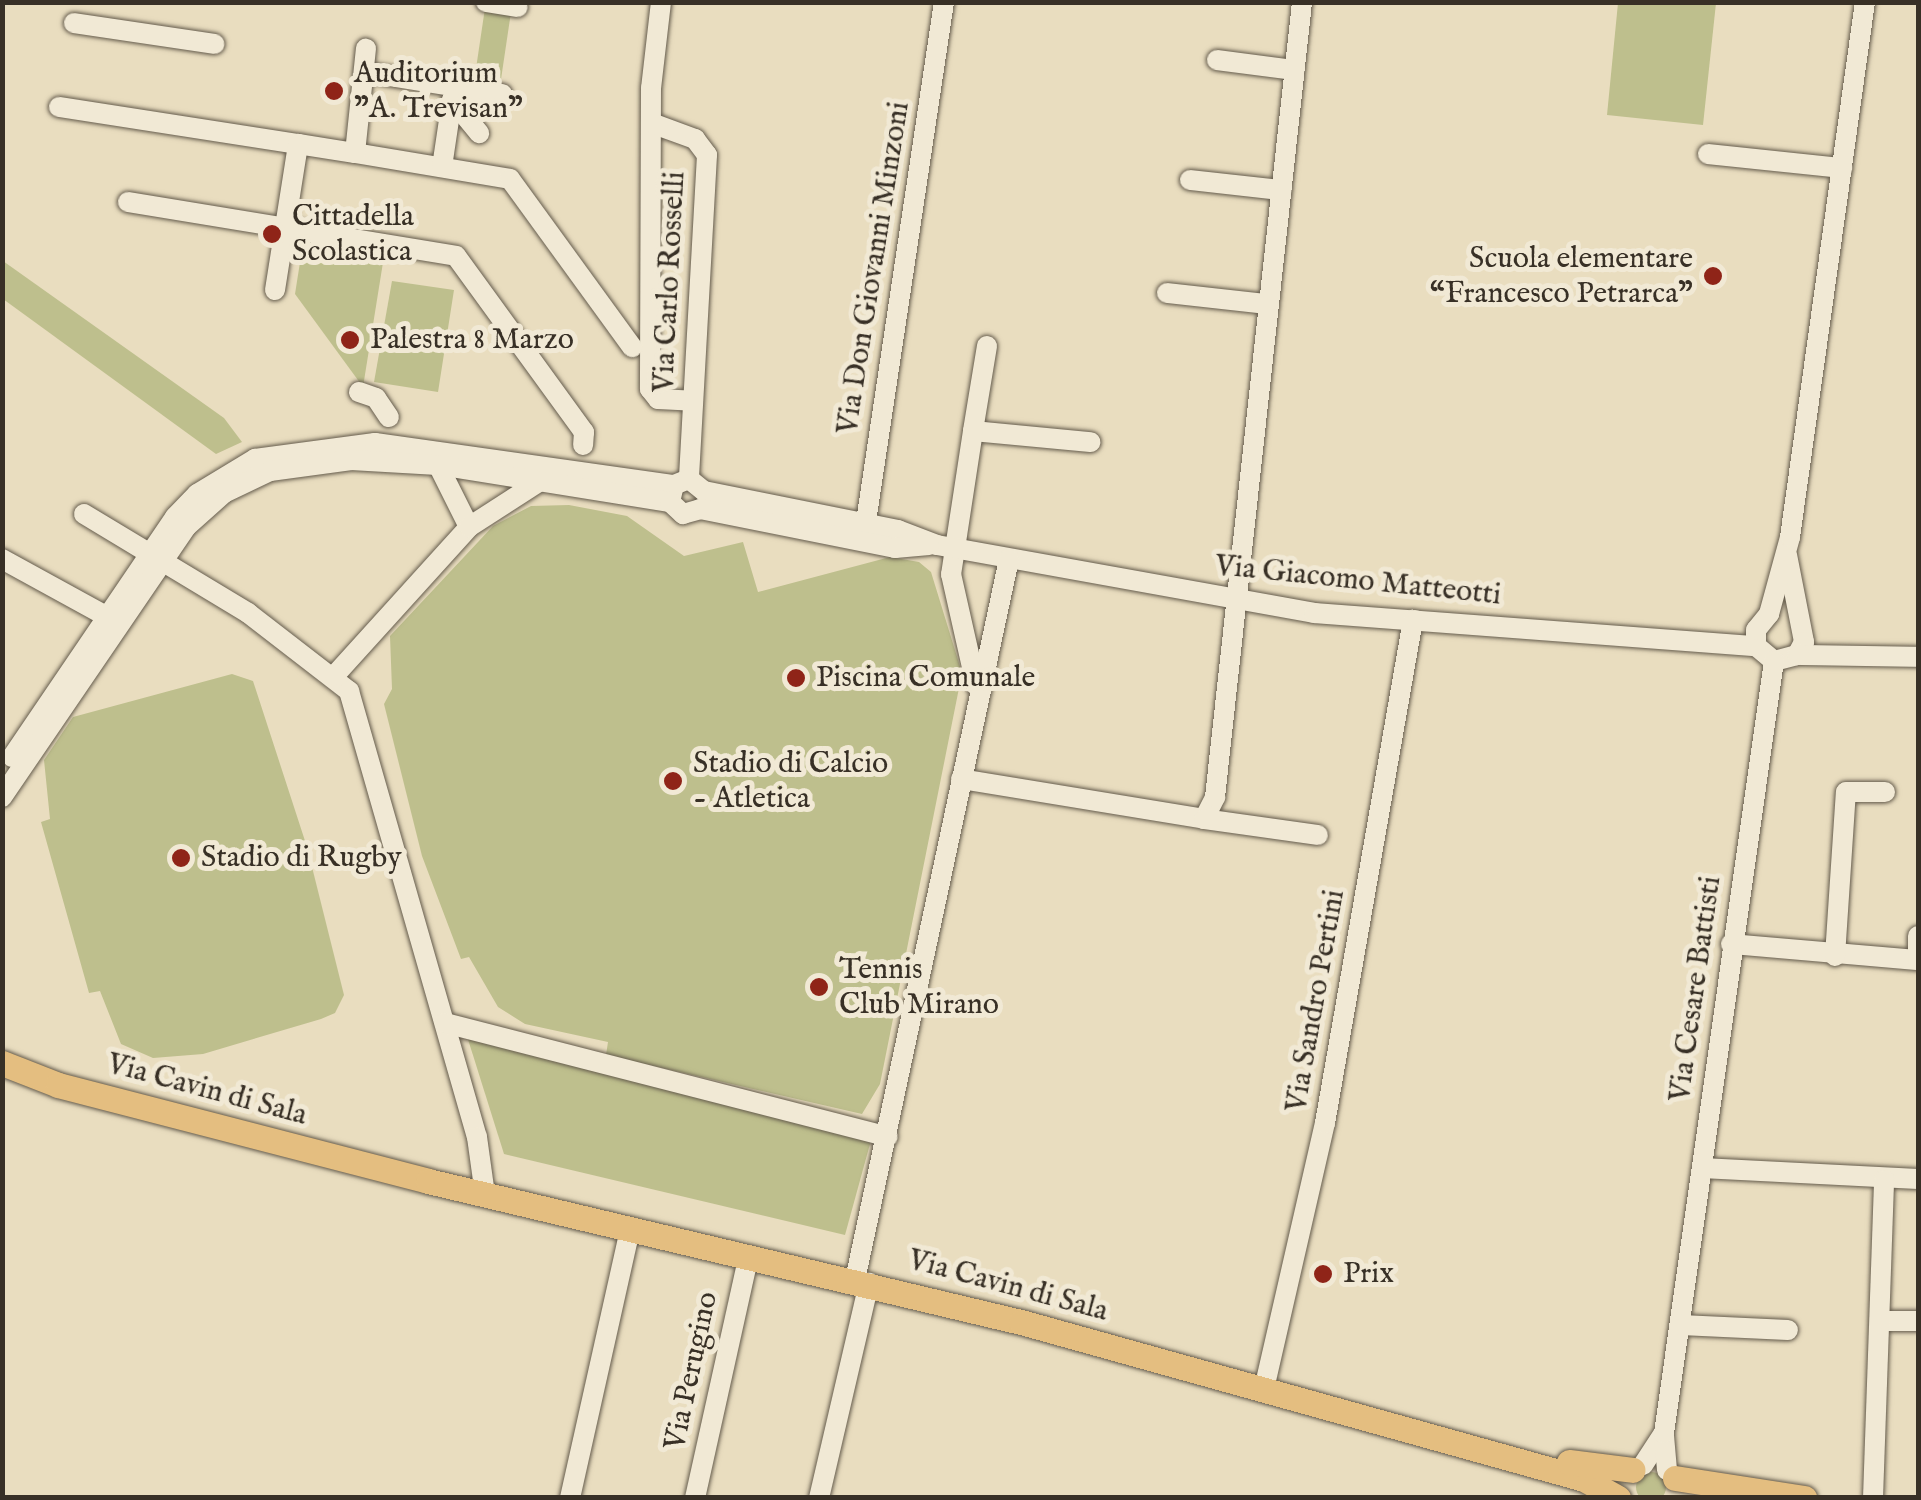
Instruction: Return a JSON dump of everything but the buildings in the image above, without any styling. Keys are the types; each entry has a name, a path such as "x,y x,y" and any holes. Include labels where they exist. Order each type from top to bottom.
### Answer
{"main road":[{"name":"Via Cavin di Sala","path":"3,1068 485,1195 862,1282 1264,1388 1584,1479 1621,1498"},
{"name":"Via Cavin di Sala","path":"1366,1420 1659,1476 1804,1498"},
{"path":"1366,1420 1580,1498"},
{"path":"1621,1498 1659,1476"}],"street":[{"path":"486,2 518,7"},
{"path":"661,2 654,124 650,389 658,398 693,401"},
{"name":"Via Don Giovanni Minzoni","path":"865,533 944,2"},
{"path":"1204,819 1215,796 1233,602 1302,2"},
{"path":"1865,2 1787,554 1760,630 1774,662 1797,656 1854,652 1918,657"},
{"path":"74,23 214,44"},
{"path":"356,154 366,49"},
{"path":"1217,60 1294,70"},
{"path":"364,72 502,94"},
{"path":"442,167 452,100 479,133"},
{"path":"59,108 510,179 632,346"},
{"name":"Via Carlo Rosselli","path":"654,124 694,138 708,155 687,493"},
{"path":"275,290 298,144"},
{"path":"1708,154 1842,168"},
{"path":"1190,180 1281,190"},
{"path":"128,202 456,256 584,432 584,444"},
{"path":"1168,292 1266,304"},
{"path":"978,697 946,546 974,431 987,346"},
{"path":"358,392 376,398 390,417"},
{"path":"974,431 1090,442"},
{"name":"Via Giacomo Matteotti","path":"2,797 112,619 198,494 255,459 309,448 375,443 446,449 1233,602 1413,620 1717,642 1760,630"},
{"name":"Via Giacomo Matteotti","path":"154,555 224,493 270,471 351,460 438,465 542,480 687,493"},
{"path":"438,465 469,527"},
{"path":"335,674 469,527 542,480"},
{"path":"84,514 154,555 335,674 349,691 481,1152 485,1195"},
{"path":"1787,554 1799,623 1797,656"},
{"path":"2,559 112,619"},
{"path":"819,1498 888,1137 1009,559"},
{"name":"Via Giacomo Matteotti","path":"2,772 112,619"},
{"name":"Via Sandro Pertini","path":"1264,1388 1325,1122 1413,620"},
{"path":"1760,630 1799,623 1854,652"},
{"name":"Via Cesare Battisti","path":"1659,1476 1731,944 1774,662"},
{"path":"961,779 1318,835"},
{"path":"1835,956 1846,792 1884,792"},
{"path":"1731,944 1835,956 1918,960 1918,936"},
{"path":"445,1023 888,1137"},
{"path":"1702,1168 1884,1180 1918,1178"},
{"path":"1873,1498 1884,1180"},
{"path":"570,1498 630,1230"},
{"name":"Via Perugino","path":"695,1498 748,1258"},
{"path":"1881,1322 1918,1321"},
{"path":"1680,1325 1788,1330"}],"green space":[{"path":"1618,3 1716,3 1703,125 1607,115"},
{"path":"485,8 511,12 500,86 474,82"},
{"name":"Palestra 8 Marzo","path":"304,237 385,250 363,387 295,294"},
{"path":"3,261 224,418 242,442 216,454 3,299"},
{"path":"392,281 454,290 438,392 374,382"},
{"name":"Stadio di Calcio - Atletica","path":"569,505 627,516 684,556 743,542 758,592 890,557 919,562 931,572 962,673 880,1084 862,1114 606,1055 608,1042 525,1024 498,1007 469,957 461,959 422,856 384,704 392,689 390,636 493,526 531,506"},
{"name":"Stadio di Rugby","path":"232,674 253,681 307,847 344,995 335,1013 321,1019 203,1054 153,1058 121,1044 100,991 89,993 41,822 50,819 44,760 73,717"},
{"path":"466,1033 873,1133 845,1235 504,1154"},
{"path":"1651,1472 1662,1476 1666,1487 1662,1498 1651,1502 1640,1498 1636,1487 1640,1476"}],"place":[{"name":"Auditorium \"A. Trevisan\"","path":"334,91"},
{"name":"Cittadella Scolastica","path":"272,234"},
{"name":"Scuola elementare “Francesco Petrarca”","path":"1713,276"},
{"name":"Palestra 8 Marzo","path":"350,340"},
{"name":"Piscina Comunale","path":"796,678"},
{"name":"Stadio di Calcio - Atletica","path":"673,781"},
{"name":"Stadio di Rugby","path":"181,858"},
{"name":"Tennis Club Mirano","path":"819,987"},
{"name":"Prix","path":"1323,1274"}]}
